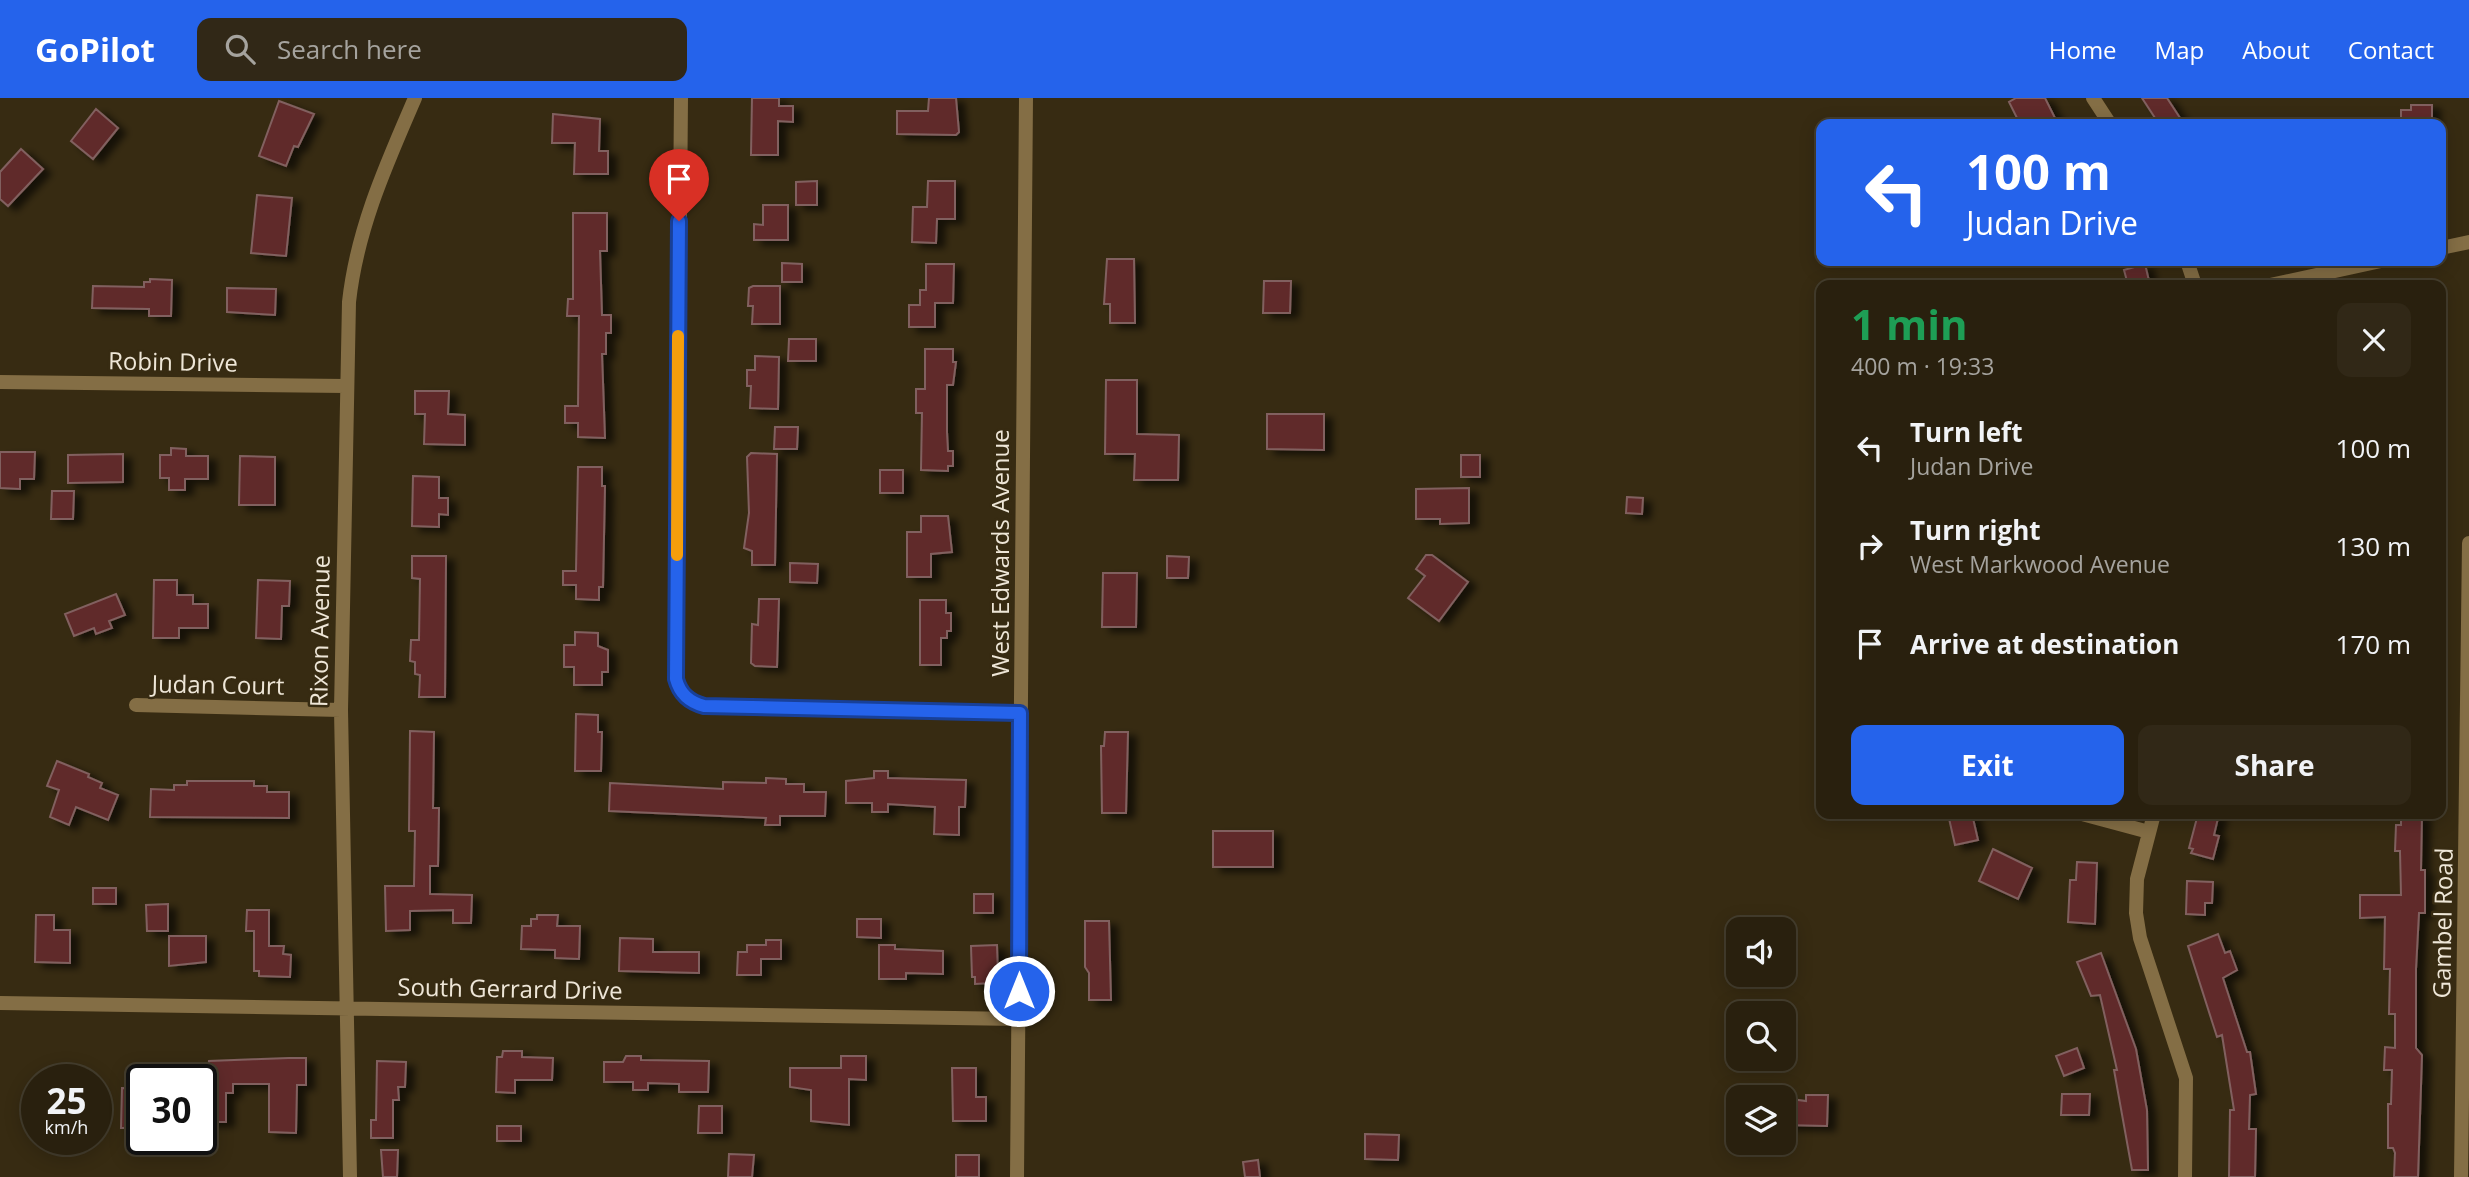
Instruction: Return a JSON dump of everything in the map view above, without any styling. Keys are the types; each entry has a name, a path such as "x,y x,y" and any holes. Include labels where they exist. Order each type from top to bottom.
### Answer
{"street":[{"name":"Rixon Avenue","path":"349,1177 341,710 345,386 349,302 357,249 372,199 415,98"},
{"path":"681,98 676,679 682,694 704,706 1020,713"},
{"name":"West Edwards Avenue","path":"1017,1177 1026,98"},
{"path":"2093,98 2106,119"},
{"path":"2446,247 2469,242"},
{"path":"2293,280 2358,266"},
{"name":"Robin Drive","path":"0,382 345,386"},
{"name":"Gambel Road","path":"2462,1177 2469,543"},
{"name":"Judan Court","path":"136,705 341,710"},
{"path":"2101,819 2149,832"},
{"path":"2153,819 2137,879 2136,913 2140,938 2186,1078 2185,1177"},
{"name":"South Gerrard Drive","path":"0,1003 1019,1019"}],"building":[{"path":"752,98 779,98 779,106 793,106 793,122 778,121 778,155 751,155"},
{"path":"929,98 956,98 959,132 956,135 897,134 897,111 928,111"},
{"path":"2016,98 2045,98 2056,119 2018,119 2009,102"},
{"path":"2142,98 2167,98 2181,119 2156,119"},
{"path":"279,101 314,114 298,147 294,146 286,166 259,156"},
{"path":"2411,105 2432,105 2432,119 2401,119 2401,110 2411,110"},
{"path":"96,109 118,128 93,159 71,141"},
{"path":"553,114 600,119 599,151 608,151 608,174 574,174 575,143 552,143"},
{"path":"21,149 43,169 8,206 0,199 0,172"},
{"path":"817,181 817,205 796,205 796,182"},
{"path":"928,181 955,181 955,219 937,219 936,243 912,242 913,207 927,207"},
{"path":"257,195 292,198 286,256 251,253"},
{"path":"763,205 788,205 788,240 754,240 754,224 763,225"},
{"path":"573,213 607,213 607,251 600,251 602,315 611,315 611,333 606,333 606,354 602,354 605,438 578,437 578,423 565,423 565,406 578,406 579,316 567,316 568,299 573,299"},
{"path":"1107,259 1134,259 1135,323 1110,323 1110,304 1104,304"},
{"path":"782,263 802,264 802,282 782,282"},
{"path":"926,264 954,264 953,303 935,303 935,327 909,327 909,305 920,305 920,290 926,290"},
{"path":"2145,266 2149,280 2127,280 2124,270"},
{"path":"150,279 172,280 171,316 149,316 149,309 92,308 93,286 144,287 144,282 150,282"},
{"path":"1264,281 1291,281 1290,313 1263,313"},
{"path":"780,286 780,324 752,324 753,306 748,306 749,288"},
{"path":"227,288 276,289 275,315 227,312"},
{"path":"789,339 816,339 816,361 788,361"},
{"path":"925,349 953,349 953,362 956,362 953,385 947,385 948,451 953,451 953,466 948,466 948,471 921,470 922,413 916,413 916,389 925,389"},
{"path":"755,356 779,357 778,409 750,408 751,386 747,386 747,370 755,370"},
{"path":"1106,380 1137,380 1137,434 1179,435 1178,480 1134,480 1135,454 1105,454"},
{"path":"415,391 449,391 448,414 465,415 465,445 424,444 425,414 415,414"},
{"path":"1267,414 1324,414 1324,450 1267,449"},
{"path":"775,427 798,427 797,449 774,449"},
{"path":"171,448 186,449 186,456 208,456 208,479 185,479 185,490 169,490 169,478 160,478 160,455 171,455"},
{"path":"0,452 35,452 34,479 20,479 20,489 0,488"},
{"path":"751,453 777,454 775,565 752,565 752,551 744,548 749,513 747,457"},
{"path":"123,454 123,482 68,483 68,455"},
{"path":"1461,455 1480,455 1480,477 1461,477"},
{"path":"240,456 275,457 275,505 239,505"},
{"path":"578,467 602,467 602,486 605,486 603,587 599,587 599,600 576,599 576,585 563,585 563,571 576,571"},
{"path":"880,470 903,470 903,493 880,493"},
{"path":"413,476 439,477 439,498 448,498 448,515 439,514 439,527 412,526"},
{"path":"1469,488 1469,523 1440,524 1440,519 1416,519 1416,489"},
{"path":"52,491 74,491 73,519 51,519"},
{"path":"1627,497 1643,498 1642,514 1626,513"},
{"path":"921,516 948,516 952,552 931,554 931,577 907,577 907,532 921,532"},
{"path":"1426,555 1432,555 1468,582 1439,621 1408,598 1425,576 1416,569"},
{"path":"412,556 446,556 445,697 419,697 420,675 415,674 415,662 410,661 411,640 419,640 420,579 412,578"},
{"path":"1167,556 1189,557 1188,578 1167,578"},
{"path":"790,563 818,564 817,583 790,582"},
{"path":"1103,573 1137,573 1136,627 1102,627"},
{"path":"154,580 177,580 177,595 193,595 193,604 208,604 208,628 179,628 179,638 153,638"},
{"path":"258,580 290,581 289,606 282,606 281,639 256,638"},
{"path":"116,594 125,615 109,621 112,628 96,634 94,628 74,636 65,614"},
{"path":"759,599 779,599 777,667 755,666 751,663 752,624 758,625"},
{"path":"920,600 946,600 946,613 951,613 951,631 947,631 947,638 941,638 941,665 920,665"},
{"path":"575,632 598,633 598,646 608,650 608,672 602,672 602,685 574,685 574,667 564,667 564,645 575,645"},
{"path":"576,714 598,715 598,732 602,732 601,771 575,771"},
{"path":"410,731 434,732 433,808 439,808 438,866 430,866 430,894 472,895 471,923 453,923 453,910 410,911 410,930 386,931 385,886 414,886 415,831 409,831"},
{"path":"1105,732 1128,732 1126,813 1102,813 1101,746 1104,746"},
{"path":"57,761 89,774 88,777 102,783 100,788 118,795 108,820 76,807 69,825 50,817 59,790 47,786"},
{"path":"874,771 888,771 888,778 966,780 965,807 959,807 959,835 934,834 935,807 888,804 888,812 872,812 872,803 846,803 846,781 874,778"},
{"path":"766,778 786,779 786,784 804,784 804,792 826,792 825,816 780,816 780,825 765,825 766,818 609,811 610,783 723,789 723,782 766,783"},
{"path":"187,781 254,781 254,786 267,786 267,792 289,792 289,818 150,817 151,789 174,790 174,785 187,785"},
{"path":"1949,819 1973,819 1978,840 1955,845"},
{"path":"2197,819 2218,819 2214,835 2219,836 2213,859 2191,853 2193,849 2189,848"},
{"path":"2401,819 2422,819 2421,870 2425,870 2425,913 2419,913 2416,969 2416,1048 2422,1055 2418,1177 2394,1177 2395,1153 2393,1148 2388,1148 2388,1104 2391,1104 2392,1070 2384,1070 2385,1047 2395,1048 2395,1014 2389,1014 2390,969 2384,969 2385,917 2360,918 2360,895 2401,895 2400,851 2395,851 2396,825 2401,825"},
{"path":"1213,831 1273,831 1273,867 1213,867"},
{"path":"1993,849 2032,868 2018,899 1979,881"},
{"path":"2077,862 2097,863 2095,924 2068,922 2070,880 2076,880"},
{"path":"2187,881 2213,882 2212,903 2205,903 2205,915 2186,914"},
{"path":"93,888 116,888 116,904 93,904"},
{"path":"974,894 993,894 993,913 974,913"},
{"path":"168,904 168,931 147,931 146,905"},
{"path":"247,910 269,910 269,946 284,946 283,954 291,955 290,977 259,976 259,971 254,971 254,931 246,931"},
{"path":"36,915 54,915 54,930 70,930 70,963 35,962"},
{"path":"537,915 558,915 557,926 580,926 579,959 555,958 555,950 521,949 522,926 531,926 531,919 537,919"},
{"path":"857,919 881,919 881,938 857,937"},
{"path":"1085,921 1109,921 1111,1000 1089,1000 1089,973 1085,967"},
{"path":"2218,934 2225,953 2230,951 2237,970 2223,978 2247,1052 2250,1052 2256,1094 2250,1095 2249,1129 2256,1129 2255,1177 2229,1177 2230,1110 2234,1110 2222,1035 2217,1037 2188,946"},
{"path":"169,936 206,936 206,962 169,966"},
{"path":"620,938 653,939 653,952 699,952 699,973 619,971"},
{"path":"766,940 781,940 781,959 761,959 761,975 737,975 738,952 747,952 747,945 766,945"},
{"path":"879,945 895,945 895,949 943,951 943,974 906,973 906,979 879,979"},
{"path":"997,945 998,976 991,976 991,983 975,984 975,977 972,977 971,946"},
{"path":"2101,953 2136,1049 2147,1110 2148,1170 2132,1170 2114,1070 2117,1070 2100,995 2091,996 2077,962"},
{"path":"2077,1048 2084,1068 2064,1076 2056,1056"},
{"path":"503,1051 522,1051 522,1057 553,1058 552,1080 515,1080 515,1093 496,1092 497,1057 502,1057"},
{"path":"626,1056 641,1056 641,1060 709,1061 708,1092 679,1092 679,1084 648,1083 648,1090 633,1090 633,1082 604,1082 604,1062 623,1062"},
{"path":"841,1056 866,1056 866,1080 849,1079 849,1125 811,1121 811,1090 790,1087 790,1068 841,1068"},
{"path":"306,1058 306,1085 297,1085 296,1133 269,1132 269,1084 233,1084 233,1093 226,1093 226,1122 217,1122 217,1064 209,1064 209,1061"},
{"path":"377,1061 406,1062 405,1087 398,1087 399,1100 393,1100 393,1138 371,1138 371,1120 376,1120"},
{"path":"952,1068 976,1068 976,1097 986,1097 986,1121 953,1121"},
{"path":"122,1088 126,1088 126,1128 121,1128"},
{"path":"2062,1094 2090,1094 2089,1115 2061,1115"},
{"path":"1806,1095 1828,1095 1827,1126 1796,1125 1796,1100 1806,1101"},
{"path":"699,1106 722,1106 722,1133 698,1133"},
{"path":"497,1126 521,1126 521,1141 497,1141"},
{"path":"1365,1134 1399,1135 1398,1160 1365,1159"},
{"path":"381,1150 398,1150 397,1177 383,1177"},
{"path":"729,1154 754,1155 752,1177 728,1177"},
{"path":"956,1155 979,1155 979,1177 956,1177"},
{"path":"1258,1160 1260,1177 1245,1177 1243,1162"}],"slow traffic":[{"path":"677,555 678,336"}],"route":[{"path":"679,221 678,687 689,700 704,706 1020,713 1019,991"}]}
